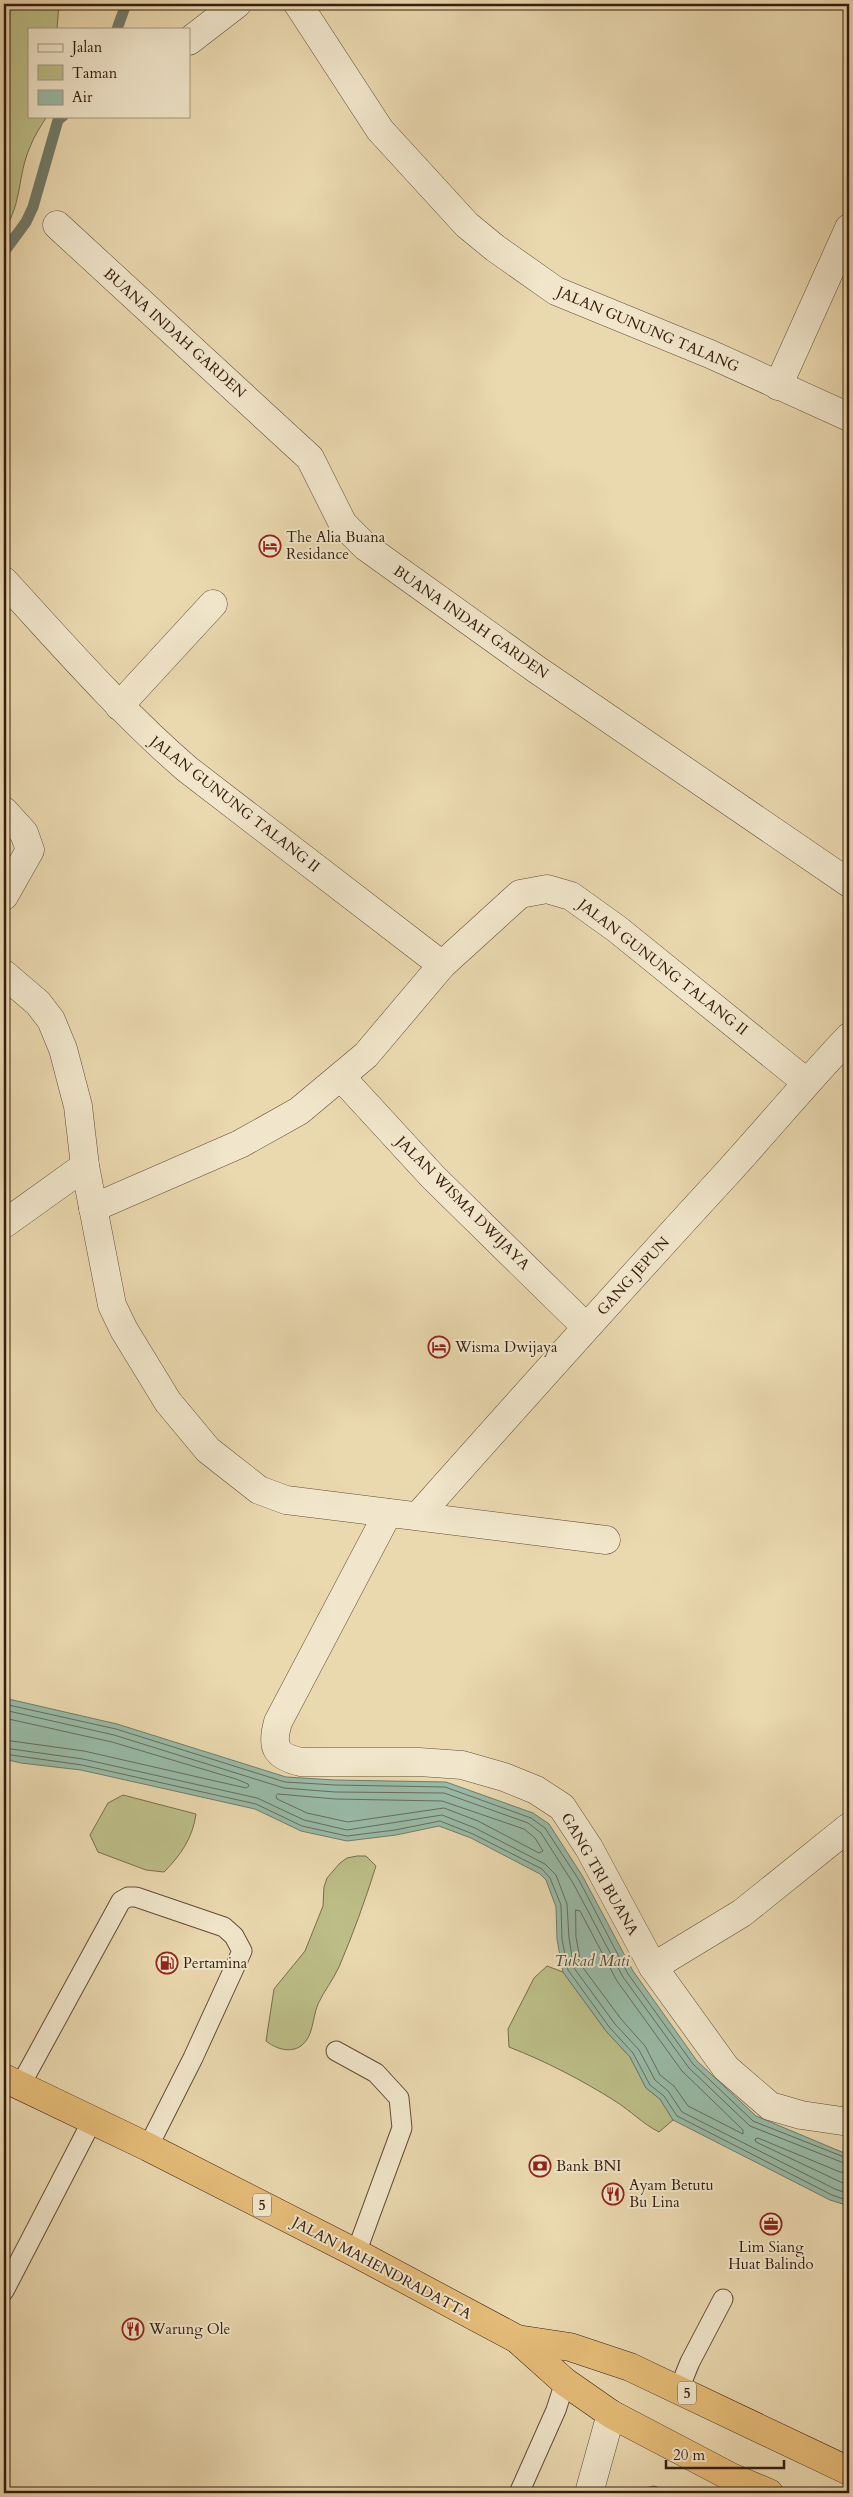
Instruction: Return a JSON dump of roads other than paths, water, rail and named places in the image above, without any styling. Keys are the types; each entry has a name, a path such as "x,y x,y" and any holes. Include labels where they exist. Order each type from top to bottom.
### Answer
{"highway":[{"name":"JALAN MAHENDRADATTA","path":"12,2082 148,2147 356,2253 517,2339 565,2382 612,2414 731,2476 769,2493"},
{"name":"JALAN MAHENDRADATTA","path":"517,2339 570,2347 630,2367 849,2471"}],"street":[{"path":"190,40 237,4"},
{"name":"JALAN GUNUNG TALANG","path":"298,4 380,130 467,225 495,248 556,291 710,354 849,417"},
{"name":"BUANA INDAH GARDEN","path":"58,225 310,458 343,524 366,547 536,669 849,882"},
{"path":"778,386 849,228"},
{"name":"JALAN GUNUNG TALANG II","path":"4,580 119,706 187,769 442,965"},
{"path":"119,706 213,604"},
{"path":"4,811 24,833 30,850 4,896"},
{"name":"JALAN GUNUNG TALANG II","path":"93,1208 240,1144 299,1111 341,1078 366,1055 442,965 520,894 547,888 571,896 617,929 806,1082"},
{"path":"4,974 38,1003 51,1020 63,1049 78,1106 85,1166 112,1305 124,1330 158,1388 208,1450 259,1490 286,1500 606,1540"},
{"name":"GANG JEPUN","path":"418,1516 586,1327 762,1135 806,1082 849,1038"},
{"name":"JALAN WISMA DWIJAYA","path":"341,1078 433,1177 586,1327"},
{"path":"4,1224 85,1166"},
{"name":"GANG TRI BUANA","path":"388,1513 284,1708 274,1736 275,1747 288,1759 301,1762 418,1762 462,1765 504,1777 536,1790 562,1807 589,1848 653,1967 726,2068 770,2106 801,2115 849,2122"},
{"path":"653,1967 742,1913 849,1827"},
{"path":"589,2493 612,2414"}],"lane":[{"path":"12,2082 121,1901 128,1897 136,1897 224,1927 234,1936 242,1951 202,2040 148,2147"},
{"path":"336,2051 376,2073 399,2098 402,2128 356,2253"},
{"path":"4,2291 92,2121"},
{"path":"679,2389 690,2362 723,2299"},
{"path":"519,2493 550,2424 565,2382"}],"water":[{"name":"Tukad Mati","path":"4,1698 117,1724 286,1777 446,1782 533,1813 549,1824 583,1877 633,1971 697,2061 756,2116 849,2155 849,2206 830,2200 673,2120 660,2099 646,2088 630,2057 606,2031 563,1972 557,1939 556,1907 546,1880 540,1874 471,1838 439,1826 396,1835 347,1841 301,1831 255,1809 81,1770 21,1763 4,1759"}],"waterway":[{"path":"117,28 126,4"},
{"path":"4,252 26,222 33,207 58,120 60,118"}],"place":[{"name":"The Alia Buana Residance","path":"270,546"},
{"name":"Wisma Dwijaya","path":"439,1347"},
{"name":"Pertamina","path":"167,1963"},
{"name":"Bank BNI","path":"540,2166"},
{"name":"Ayam Betutu Bu Lina","path":"613,2194"},
{"name":"Lim Siang Huat Balindo","path":"771,2224"},
{"name":"Warung Ole","path":"133,2329"}]}
